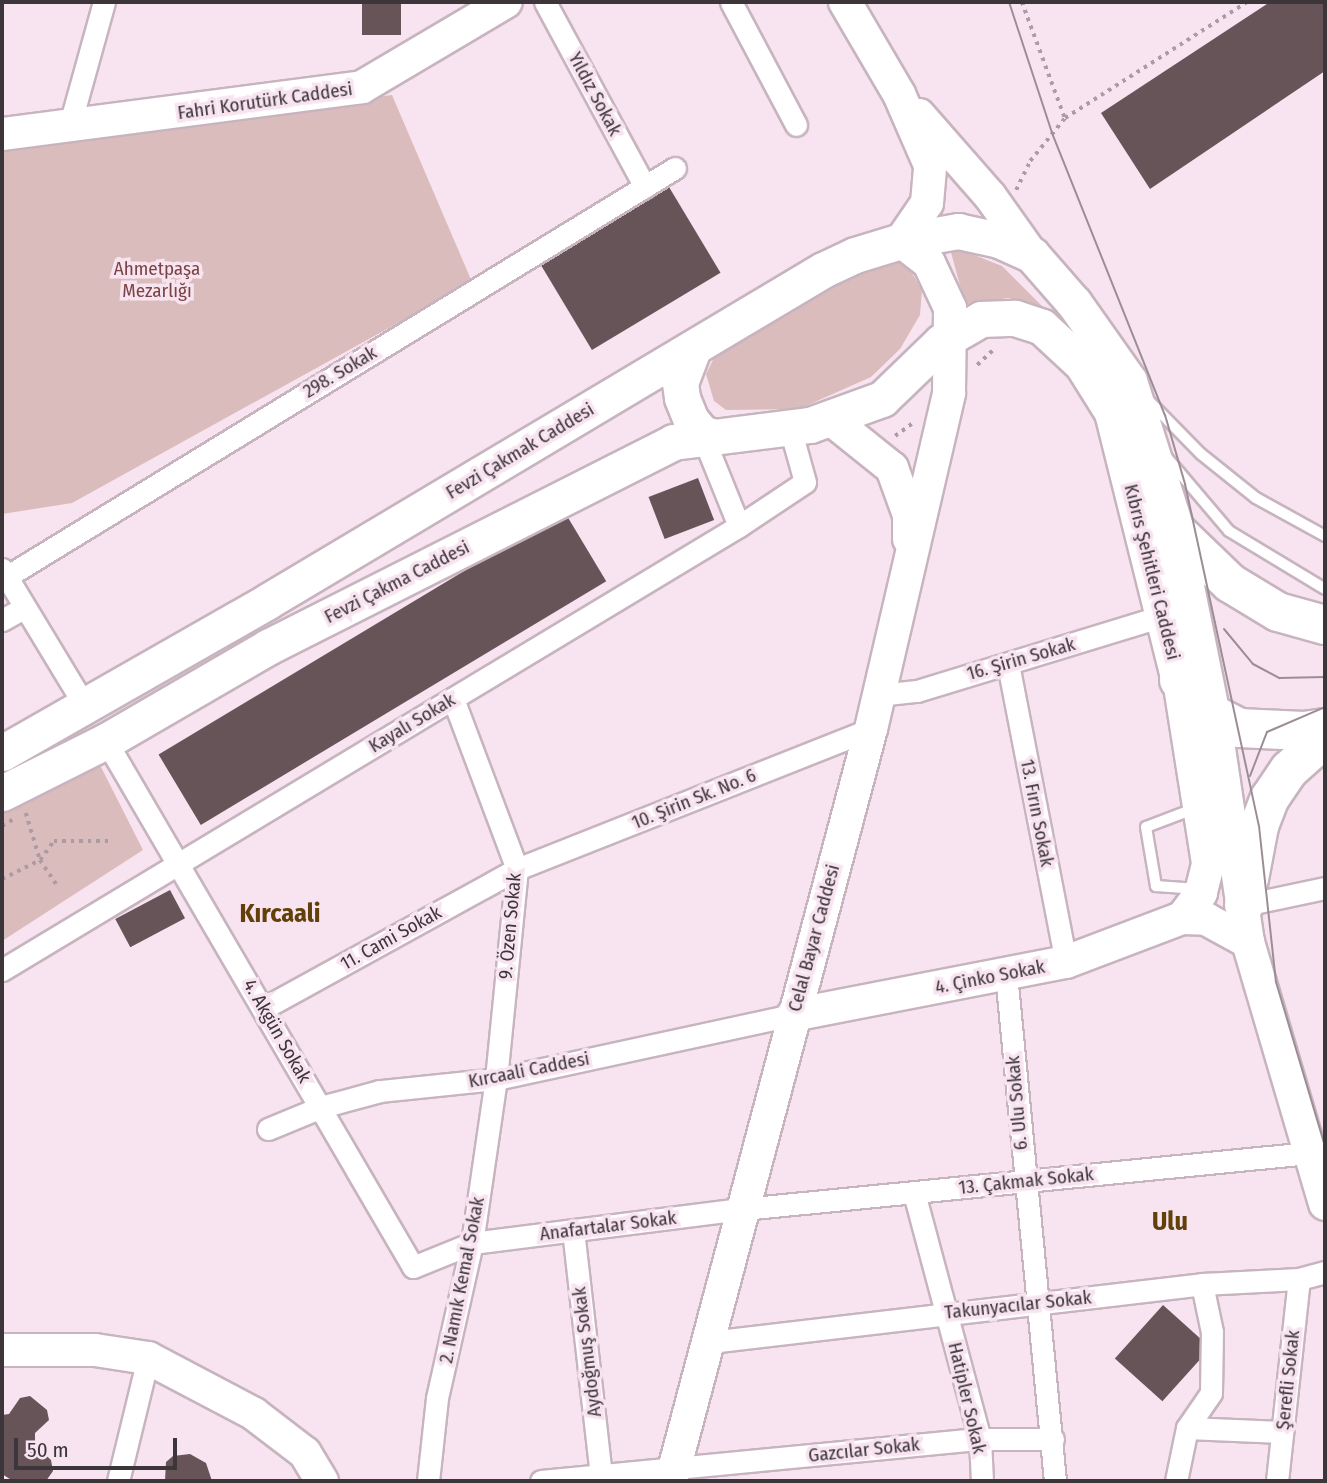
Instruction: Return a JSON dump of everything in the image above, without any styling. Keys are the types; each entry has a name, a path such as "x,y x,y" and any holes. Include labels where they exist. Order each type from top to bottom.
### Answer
{"highway":[{"path":"1177,531 1230,583 1279,612 1325,625"},
{"path":"1179,680 1214,715 1239,728 1267,732 1325,727"},
{"path":"1246,924 1259,826 1270,798 1289,770 1325,738"}],"main road":[{"name":"Fahri Korutürk Caddesi","path":"2,134 69,128 362,87 506,2"},
{"path":"845,2 898,94 930,165 927,203 901,241"},
{"path":"898,94 942,139 1073,303 1129,381 1177,531 1214,715 1246,924 1325,1204"},
{"name":"Fevzi Çakmak Caddesi","path":"2,752 85,706 823,270 855,255 901,241 958,231 999,240 1032,255"},
{"name":"Celal Bayar Caddesi","path":"673,1475 871,729 949,393 957,330 942,284 929,263 901,241"},
{"name":"Kıbrıs Şehitleri Caddesi","path":"957,330 981,319 1015,318 1042,327 1082,364 1112,412 1179,680 1208,864 1202,890 1182,918"},
{"path":"810,424 882,399 957,330"},
{"path":"693,349 680,383 682,398 691,421 707,437"},
{"path":"810,424 869,449 892,468 903,490 909,515 909,568"},
{"name":"Fevzi Çakma Caddesi","path":"17,804 106,741 268,647 673,442 810,424"},
{"path":"1182,918 1246,924"},
{"name":"4. Çinko Sokak","path":"793,1015 1066,962 1182,918"},
{"path":"2,1350 95,1349 148,1358 254,1414 305,1453 322,1481"}],"street":[{"path":"69,128 104,2"},
{"name":"Yıldız Sokak","path":"545,2 645,187"},
{"path":"732,2 796,125"},
{"name":"298. Sokak","path":"85,706 22,609 4,573 675,168"},
{"name":"Kayalı Sokak","path":"2,970 740,526 805,482 810,424"},
{"path":"707,437 740,526"},
{"path":"2,620 22,609"},
{"name":"16. Şirin Sokak","path":"878,695 917,691 1163,616"},
{"name":"13. Fırın Sokak","path":"1007,664 1066,962"},
{"name":"9. Özen Sokak","path":"453,699 517,869 496,1079"},
{"name":"10. Şirin Sk. No. 6","path":"517,869 871,729"},
{"name":"4. Akgün Sokak","path":"106,741 413,1267 472,1243"},
{"name":"11. Cami Sokak","path":"264,1008 517,869"},
{"path":"1246,924 1325,888"},
{"name":"6. Ulu Sokak","path":"1006,974 1023,1181 1053,1439 1055,1481"},
{"name":"Kırcaali Caddesi","path":"268,1129 321,1107 380,1091 496,1079 793,1015"},
{"name":"2. Namık Kemal Sokak","path":"428,1481 437,1398 472,1243 496,1079"},
{"name":"13. Çakmak Sokak","path":"743,1209 1309,1153"},
{"name":"Hatipler Sokak","path":"914,1193 980,1439 982,1481"},
{"name":"Anafartalar Sokak","path":"472,1243 743,1209"},
{"name":"Aydoğmuş Sokak","path":"573,1230 601,1474"},
{"name":"Takunyacılar Sokak","path":"710,1342 1202,1284 1299,1279 1325,1272"},
{"name":"Şerefli Sokak","path":"1277,1481 1299,1279"},
{"path":"1176,1481 1186,1428 1211,1393 1213,1332 1202,1284"},
{"path":"117,1481 148,1358"},
{"path":"1186,1428 1282,1432"},
{"name":"Gazcılar Sokak","path":"541,1481 601,1474 673,1475 980,1439 1053,1439"}],"lane":[{"path":"1129,381 1201,454 1256,498 1325,536"},
{"path":"1143,421 1185,484 1229,531 1325,589"},
{"path":"1199,807 1146,827 1156,886 1202,890"}],"path":[{"path":"1022,2 1065,118"},
{"path":"1012,227 1014,194 1030,161 1065,118 1247,2"},
{"path":"869,449 904,431 949,393 992,349 1002,346"},
{"path":"17,804 37,805"},
{"path":"2,827 17,804"},
{"path":"17,804 40,860 57,884"},
{"path":"2,879 40,860 54,841 112,841"}],"green space":[{"name":"Ahmetpaşa Mezarlığı","path":"392,95 472,282 72,503 2,514 2,144"},
{"path":"949,245 1002,266 1047,311 1009,298 965,304"},
{"path":"903,258 922,290 920,315 900,349 871,377 799,409 726,410 714,401 706,374 714,358 733,342 833,278"},
{"path":"89,762 101,767 143,850 2,941 2,811"}],"building":[{"path":"362,2 401,2 401,35 362,35"},
{"path":"1270,2 1325,2 1325,71 1150,189 1101,113"},
{"path":"669,187 721,273 592,350 540,264"},
{"path":"698,478 714,520 665,539 649,497"},
{"path":"564,511 606,581 201,825 159,755"},
{"path":"170,890 185,918 130,947 115,919"},
{"path":"1163,1305 1211,1348 1162,1401 1115,1359"},
{"path":"30,1396 47,1410 49,1420 35,1433 35,1445 51,1460 53,1471 46,1481 13,1481 2,1474 2,1415 9,1414 20,1398"},
{"path":"190,1454 206,1463 212,1481 165,1481 166,1462 173,1456"}],"tram line":[{"path":"1009,2 1052,133 1165,415 1185,484 1259,826 1276,982 1325,1146"},
{"path":"1224,629 1253,664 1279,678 1325,677"},
{"path":"1250,776 1267,732 1325,707"}],"district":[{"name":"Kırcaali","path":"280,914"},
{"name":"Ulu","path":"1170,1222"}]}
